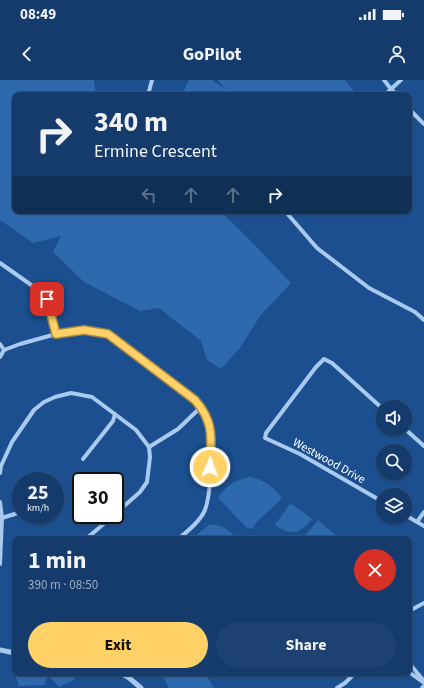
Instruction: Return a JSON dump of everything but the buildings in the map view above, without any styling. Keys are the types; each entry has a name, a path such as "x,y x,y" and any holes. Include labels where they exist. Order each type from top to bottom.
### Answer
{"street":[{"path":"149,92 152,80"},
{"path":"384,80 394,92"},
{"path":"388,92 401,80"},
{"path":"412,112 424,124"},
{"path":"288,214 317,248 369,288 415,312 424,320"},
{"path":"0,263 44,294 47,299 56,334"},
{"path":"0,357 4,350 56,334 84,330 108,334 195,400 208,419 211,433 209,494 204,512 181,536"},
{"path":"0,344 4,350"},
{"name":"Westwood Drive","path":"376,403 332,363 324,359 316,367 266,433 265,438 300,454 376,498"},
{"path":"0,473 1,466 12,442 34,410 44,402 55,397 72,393 84,395 96,399 136,430 149,447 150,457 147,482 140,492 124,506"},
{"path":"149,447 178,429 201,407"},
{"path":"83,459 113,421 115,414"},
{"path":"412,435 424,446"},
{"path":"0,502 2,518 0,564"},
{"path":"417,522 424,512"},
{"path":"2,518 12,515"},
{"path":"412,519 424,526"},
{"path":"90,536 103,524"},
{"path":"412,609 424,603"},
{"path":"0,650 12,652"},
{"path":"412,667 424,685"},
{"path":"412,675 424,685"},
{"path":"126,676 141,688"},
{"path":"337,688 352,676"}],"shaded area":[{"path":"0,80 94,80 96,92 12,92 12,214 223,214 291,283 260,316 240,348 221,369 207,360 201,341 159,308 140,311 84,282 53,252 61,236 33,243 0,220"},
{"path":"189,80 212,80 225,89 218,80 345,80 355,92 183,92"},
{"path":"250,477 268,484 282,498 256,523 252,529 247,528 218,498 224,490 232,484"},
{"path":"292,504 312,519 303,528 295,532 286,531 275,525 289,505"},
{"path":"318,520 337,536 305,536"},
{"path":"209,525 217,525 224,528 234,536 195,536"},
{"path":"16,676 48,676 44,685 19,686"},
{"path":"49,676 75,676 74,680 59,687"},
{"path":"163,676 207,676 214,688 169,688"}],"route":[{"path":"47,299 56,334 84,330 108,334 195,400 206,414 210,424 210,467"}]}
